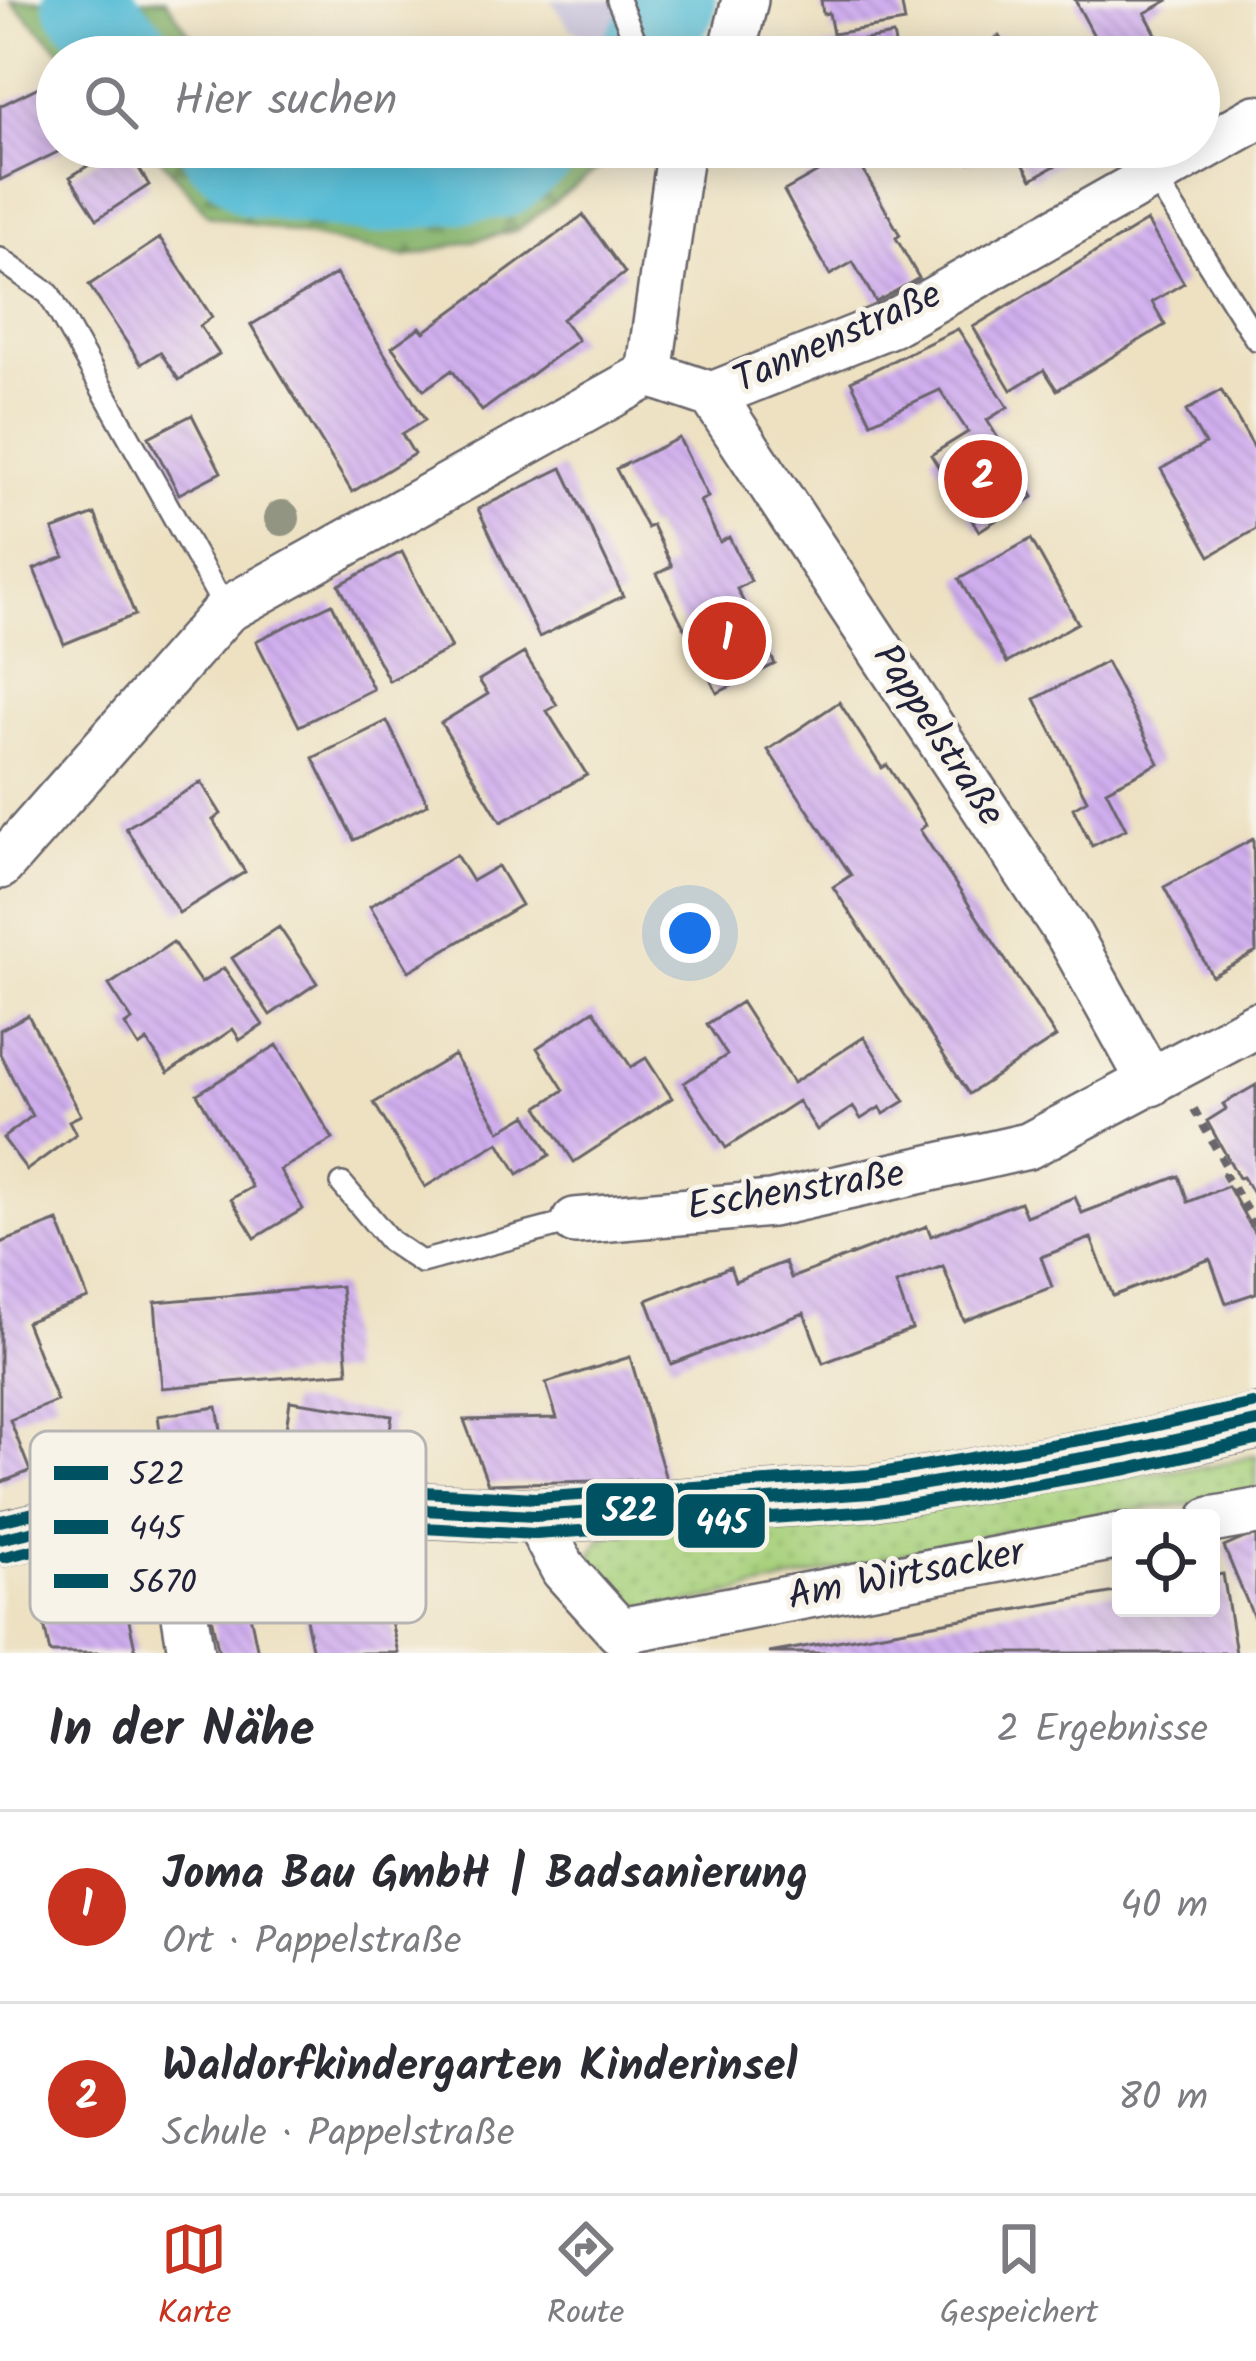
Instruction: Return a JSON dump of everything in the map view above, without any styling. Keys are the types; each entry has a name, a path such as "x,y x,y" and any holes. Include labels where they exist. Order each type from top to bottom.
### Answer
{"street":[{"path":"736,36 745,0"},
{"name":"Tannenstraße","path":"1220,138 1256,118"},
{"path":"0,866 226,610 649,374 678,168"},
{"name":"Tannenstraße","path":"649,374 712,395 891,324 1166,168"},
{"name":"Pappelstraße","path":"712,395 1162,1077"},
{"name":"Eschenstraße","path":"575,1221 771,1204 1028,1146 1256,1025"},
{"path":"426,1510 535,1516 871,1492 1147,1447 1256,1422"},
{"path":"1220,1518 1256,1512"},
{"name":"Am Wirtsacker","path":"535,1516 564,1570 619,1631 1112,1538"},
{"path":"0,1539 30,1532"},
{"path":"186,1623 191,1653"}],"lane":[{"path":"619,6 633,36"},
{"path":"1153,175 1256,339"},
{"path":"0,260 49,294 226,610"},
{"name":"Eschenstraße","path":"342,1184 390,1241 421,1262 575,1221"}],"path":[{"path":"1162,1077 1227,1168 1225,1174 1256,1226"}],"shaded area":[{"path":"551,0 705,0 702,36 583,36 569,27"}],"green space":[{"path":"10,0 166,0 191,36 46,36"},
{"path":"169,168 598,168 517,230 406,257 208,215"},
{"path":"1256,1455 1256,1501 1112,1509 1112,1513 1019,1529 630,1614 586,1564 602,1536 1215,1466"}],"building":[{"path":"821,0 901,0 905,22 833,34"},
{"path":"1075,0 1169,0 1145,13 1157,36 1094,36"},
{"path":"36,88 36,163 0,180 0,106"},
{"path":"84,168 139,168 149,185 97,219 70,177"},
{"path":"825,168 862,168 919,278 876,302 853,262 830,275 784,191"},
{"path":"1025,168 1051,168 1032,179"},
{"path":"583,215 625,273 562,319 578,340 482,411 452,370 424,390 392,347 420,327 424,332"},
{"path":"1147,221 1184,283 1152,302 1165,325 1057,390 1044,370 1011,390 973,327"},
{"path":"160,238 212,317 200,326 219,354 179,380 160,352 141,364 89,285"},
{"path":"336,274 425,420 402,434 414,454 352,492 251,325"},
{"path":"958,329 1008,407 987,420 1033,497 979,531 931,455 968,432 940,390 871,422 851,381"},
{"path":"1221,390 1256,451 1256,529 1210,556 1161,469 1205,444 1186,411"},
{"path":"192,415 221,472 179,494 149,437"},
{"path":"679,438 708,497 700,501 720,542 729,537 751,581 737,589 775,664 717,693 657,574 672,566 616,469"},
{"path":"562,468 623,596 539,637 478,509"},
{"path":"95,514 135,615 64,644 34,569 64,557 53,530"},
{"path":"1031,539 1078,623 1007,663 959,579"},
{"path":"402,552 451,648 389,681 339,585"},
{"path":"332,604 373,689 299,726 256,641"},
{"path":"524,653 557,705 547,711 587,775 501,822 441,723 488,694 479,680"},
{"path":"1106,662 1159,763 1106,790 1126,829 1092,846 1073,808 1087,800 1035,699"},
{"path":"839,702 926,825 920,830 1056,1037 969,1094 833,887 851,875 768,750"},
{"path":"387,721 428,804 354,840 313,758"},
{"path":"201,782 221,814 213,820 245,872 179,913 126,828"},
{"path":"1253,839 1256,952 1212,976 1164,887"},
{"path":"456,855 472,881 498,866 521,905 409,971 370,906"},
{"path":"279,927 317,983 270,1015 232,958"},
{"path":"173,942 201,983 224,968 263,1025 240,1040 233,1029 168,1073 147,1041 139,1047 125,1025 132,1020 109,985"},
{"path":"741,1002 793,1083 864,1037 905,1101 884,1114 880,1107 861,1119 853,1107 817,1130 798,1101 726,1148 684,1083 727,1055 707,1024"},
{"path":"594,1010 631,1067 646,1058 672,1098 574,1162 538,1107 564,1090 537,1048"},
{"path":"28,1015 81,1115 69,1121 76,1134 27,1170 3,1138 32,1116 0,1054 0,1030"},
{"path":"277,1045 333,1139 280,1170 303,1209 255,1238 231,1199 252,1187 197,1094"},
{"path":"454,1055 500,1131 527,1115 550,1155 518,1174 499,1142 425,1187 374,1103"},
{"path":"1256,1085 1256,1199 1207,1121 1226,1109 1223,1104"},
{"path":"1179,1176 1188,1202 1228,1186 1256,1236 1256,1293 1226,1303 1210,1259 1113,1296 1091,1238 1041,1257 1052,1287 964,1321 943,1266 896,1284 912,1329 823,1363 804,1313 671,1364 647,1300 730,1267 735,1281 785,1262 791,1278 927,1226 931,1236 1020,1202 1026,1216 1075,1197 1082,1213"},
{"path":"58,1221 88,1298 26,1322 57,1401 10,1420 30,1471 0,1483 0,1243"},
{"path":"341,1286 348,1372 162,1388 155,1302"},
{"path":"630,1357 666,1479 488,1484 464,1420 557,1418 546,1383"},
{"path":"290,1401 392,1416 390,1431 286,1431"},
{"path":"217,1407 221,1431 160,1431 158,1416"},
{"path":"1256,1533 1256,1623 1224,1547"},
{"path":"1220,1574 1236,1653 769,1653 1112,1593 1112,1617 1220,1617"},
{"path":"44,1623 130,1623 136,1653 50,1653"},
{"path":"212,1623 252,1623 258,1653 219,1653"},
{"path":"307,1623 391,1623 398,1653 313,1653"}],"waterway":[{"path":"85,0 117,36"},
{"path":"654,36 673,0"},
{"path":"247,168 255,175 371,192 502,176 512,168"}],"transit line":[{"name":"5670","path":"426,1492 535,1498 869,1475 1122,1433 1252,1404"},
{"name":"522","path":"426,1510 535,1516 871,1493 1125,1451 1256,1422"},
{"name":"445","path":"426,1528 536,1534 872,1511 1128,1469 1256,1440"},
{"name":"5670","path":"0,1521 30,1514"},
{"name":"522","path":"0,1539 30,1532"},
{"name":"445","path":"4,1557 30,1551"}],"place":[{"name":"Waldorfkindergarten Kinderinsel","path":"983,479"},
{"name":"Joma Bau GmbH | Badsanierung","path":"727,641"}]}
